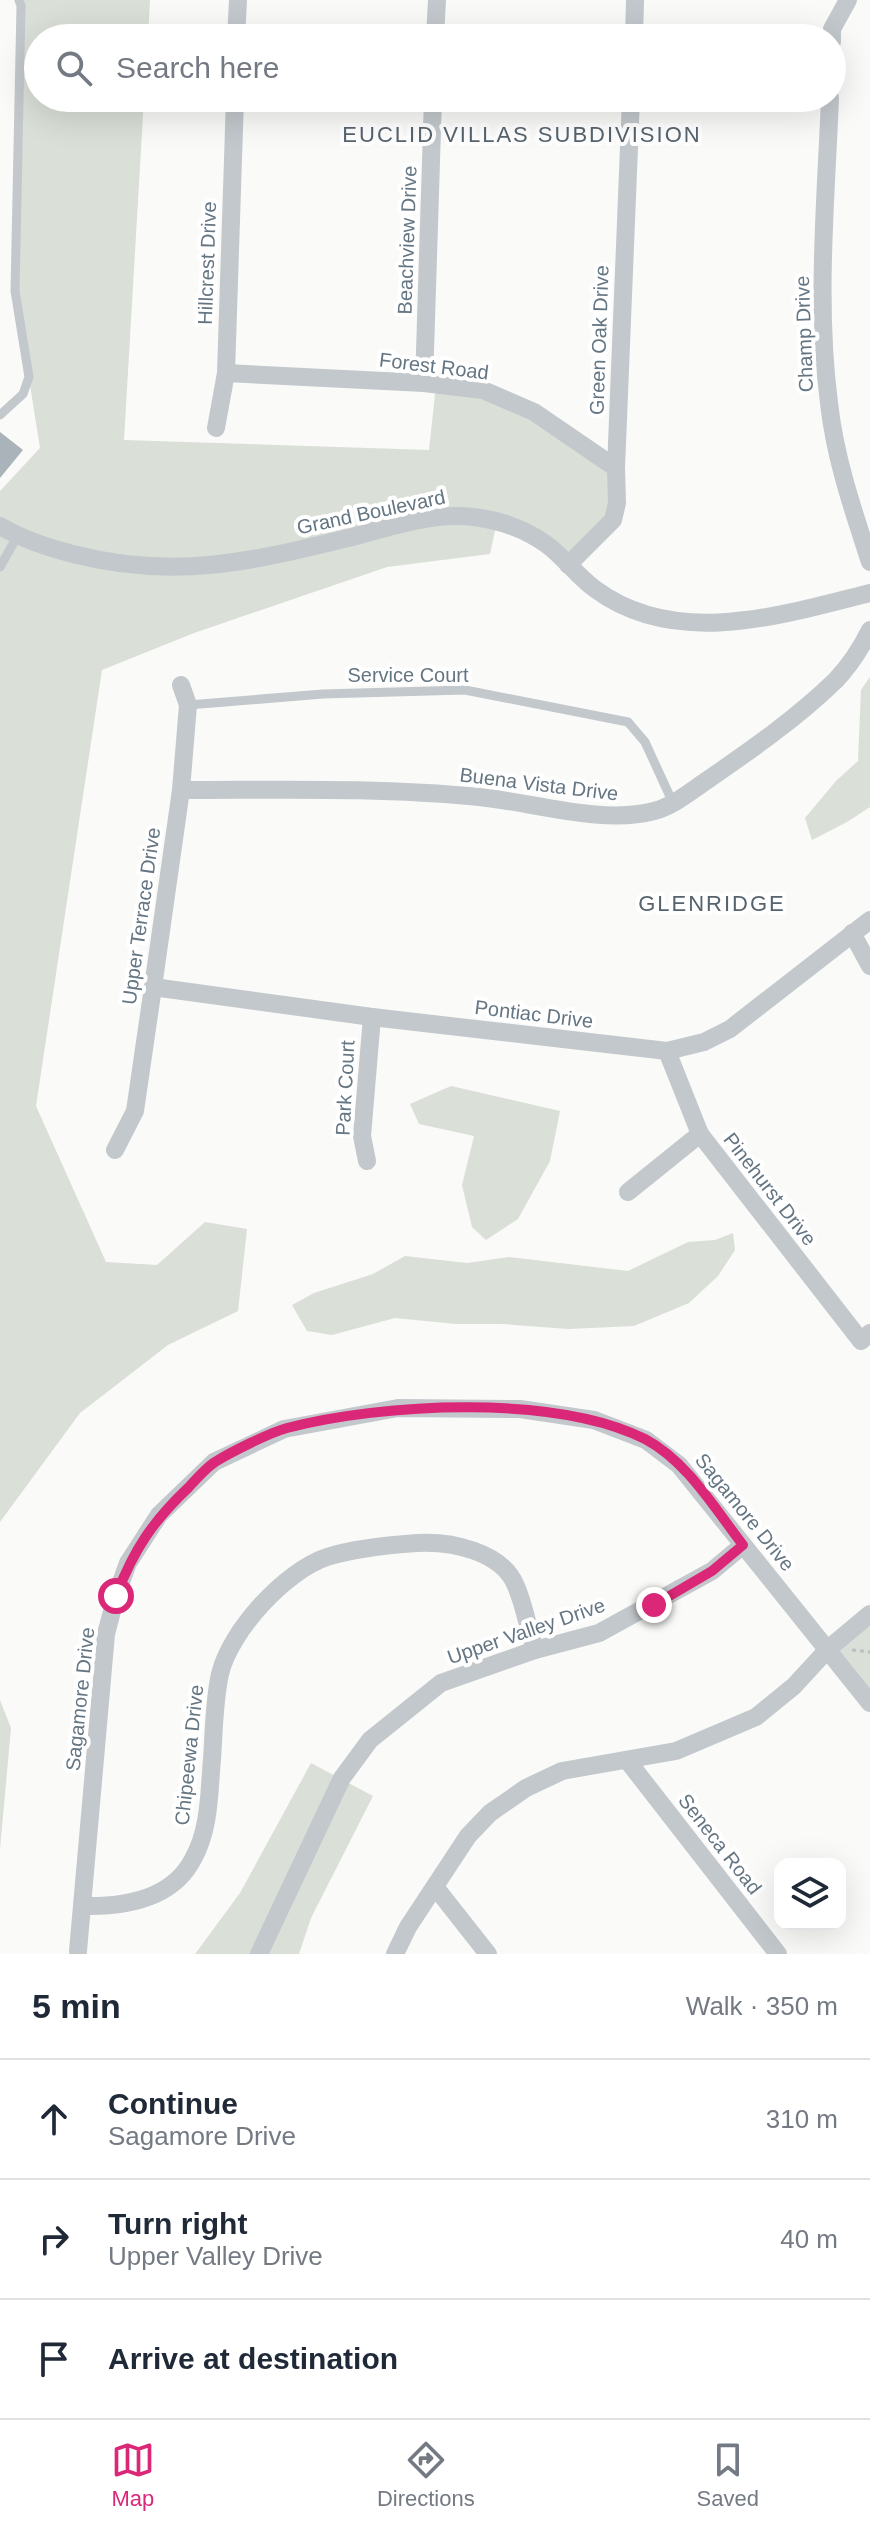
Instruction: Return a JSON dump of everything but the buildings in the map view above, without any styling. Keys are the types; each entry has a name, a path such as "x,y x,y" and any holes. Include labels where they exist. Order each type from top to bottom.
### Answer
{"street":[{"path":"237,24 238,0"},
{"path":"436,24 437,0"},
{"path":"634,24 635,0"},
{"path":"835,24 848,0"},
{"name":"Hillcrest Drive","path":"216,428 226,373 235,112"},
{"name":"Beachview Drive","path":"424,383 433,112"},
{"name":"Green Oak Drive","path":"568,565 613,520 617,503 630,112"},
{"name":"Champ Drive","path":"829,112 822,309 829,404 844,482 870,562"},
{"name":"Forest Road","path":"226,373 424,383 483,390 534,412 616,468"},
{"name":"Grand Boulevard","path":"0,526 54,549 97,560 147,568 188,568 224,565 284,553 425,520 471,517 496,521 526,532 548,545 613,601 634,611 671,621 709,623 746,620 805,610 870,593"},
{"name":"Buena Vista Drive","path":"181,790 311,789 478,797 619,817 655,811 673,803 753,749 818,696 838,678 870,630"},
{"name":"Upper Terrace Drive","path":"115,1150 135,1111 181,790 188,705 181,685"},
{"name":"Pontiac Drive","path":"153,987 372,1017 667,1051 704,1042 730,1029 870,920"},
{"path":"852,933 870,966"},
{"name":"Park Court","path":"367,1161 362,1136 372,1017"},
{"name":"Pinehurst Drive","path":"667,1051 700,1134 865,1337"},
{"path":"628,1192 700,1134"},
{"name":"Sagamore Drive","path":"78,1951 106,1634 128,1563 159,1515 214,1462 284,1429 398,1408 520,1409 594,1420 646,1440 679,1465 870,1703"},
{"name":"Chipeewa Drive","path":"82,1906 130,1904 153,1895 179,1878 193,1860 205,1828 220,1673 231,1648 265,1600 298,1573 325,1557 419,1543 445,1543 471,1548 499,1565 516,1583 535,1650"},
{"name":"Upper Valley Drive","path":"259,1954 342,1778 370,1740 441,1683 535,1650 599,1633 712,1571 743,1545"},
{"path":"395,1954 408,1927 468,1836 490,1813 526,1788 562,1771 676,1751 756,1717 794,1686 828,1649 870,1614"},
{"name":"Seneca Road","path":"627,1760 778,1954"},
{"path":"436,1888 488,1954"}],"lane":[{"path":"0,415 23,394 29,377 15,291 19,0"},
{"path":"0,567 18,535"},
{"name":"Service Court","path":"188,705 323,694 465,690 628,722 645,742 673,803"}],"path":[{"path":"849,1650 870,1652"}],"shaded area":[{"path":"19,0 150,0 149,24 24,24 24,112 143,112 124,440 429,450 436,385 483,390 616,468 617,503 568,565 497,521 490,554 387,567 194,633 102,670 36,1106 106,1262 157,1265 205,1222 247,1229 238,1311 168,1345 80,1413 0,1522 0,491 40,448 15,291"},
{"path":"870,677 870,807 812,840 805,818 836,781 858,761 861,690"},
{"path":"451,1086 560,1111 550,1161 518,1219 486,1240 472,1227 462,1185 474,1136 419,1124 410,1104"},
{"path":"733,1233 735,1250 718,1276 689,1303 634,1326 568,1329 395,1318 332,1335 307,1331 292,1305 314,1293 373,1274 405,1256 467,1263 509,1257 628,1271 688,1242 715,1240"},
{"path":"870,1614 870,1703 828,1649"},
{"path":"0,1700 11,1728 0,1849"},
{"path":"311,1763 373,1796 311,1918 299,1954 195,1954 240,1893"}],"district":[{"name":"EUCLID VILLAS SUBDIVISION","path":"522,134"},
{"name":"GLENRIDGE","path":"712,903"}],"route":[{"path":"116,1596 128,1563 159,1515 214,1462 284,1429 398,1408 520,1409 594,1420 646,1440 679,1465 743,1545 712,1571 654,1605"}]}
